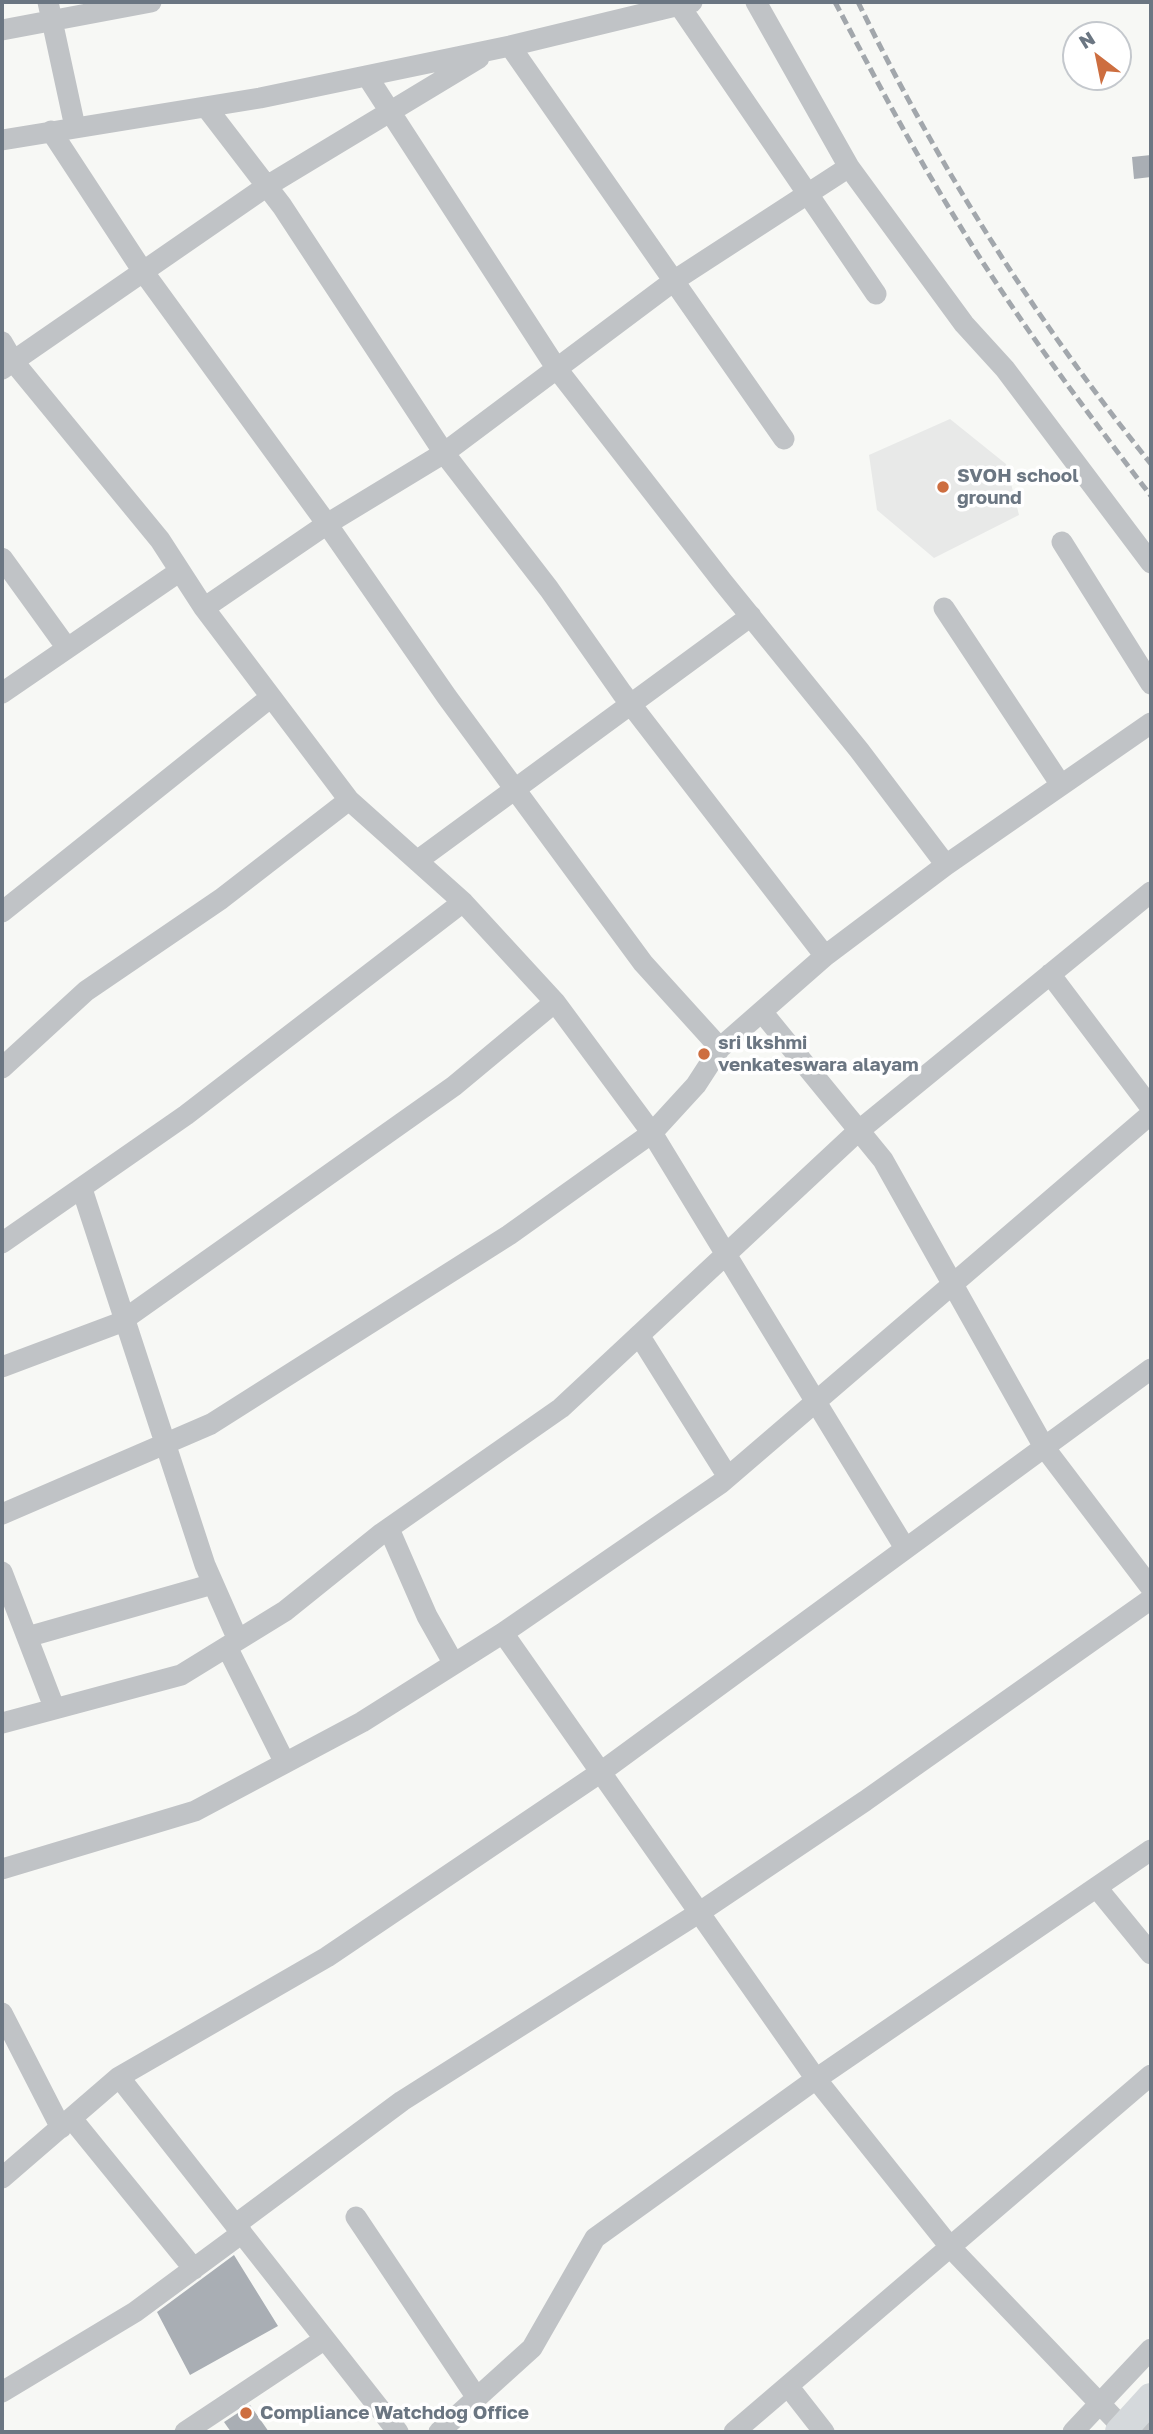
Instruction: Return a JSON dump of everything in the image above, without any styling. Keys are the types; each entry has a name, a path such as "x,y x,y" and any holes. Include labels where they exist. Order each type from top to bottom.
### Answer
{"street":[{"path":"2,30 50,11 149,2"},
{"path":"756,2 849,167 964,324 1005,369 1151,563"},
{"path":"2,140 206,107 367,76 501,48 686,4 876,294"},
{"path":"50,11 75,127"},
{"path":"501,48 267,187 5,357 160,540 204,608 349,800 463,902 555,1002 652,1133 724,1256 905,1548"},
{"path":"501,48 675,280 784,439"},
{"path":"367,76 557,369 859,750 946,865"},
{"path":"206,107 267,187 378,348 444,453 549,589 632,706 825,956"},
{"path":"51,131 142,270 327,524 514,788 643,963 720,1048"},
{"path":"204,608 327,524 444,453 675,280 849,167"},
{"path":"1062,542 1151,684"},
{"path":"2,558 67,648"},
{"path":"2,692 180,571"},
{"path":"944,608 1061,785"},
{"path":"417,861 514,788 632,706 751,616"},
{"path":"2,912 271,697"},
{"path":"2,1514 211,1424 418,1296 509,1236 652,1133 696,1085 720,1048 825,956 946,865 1151,723"},
{"path":"2,1068 86,991 221,899 349,800"},
{"path":"2,1723 181,1675 285,1611 389,1529 561,1408 861,1129 1151,892"},
{"path":"4,1238 82,1189 197,1107 463,902"},
{"path":"1050,974 1151,1108"},
{"path":"2,1367 124,1320 454,1086 555,1002"},
{"path":"2,2392 135,2312 194,2269 238,2229 402,2101 697,1914 865,1801 1150,1600 1044,1447 883,1160 861,1129 762,1012"},
{"path":"2,1869 195,1811 362,1722 503,1633 728,1477 1151,1114"},
{"path":"82,1189 232,1643 285,1763"},
{"path":"639,1335 728,1477"},
{"path":"2,2178 119,2077 327,1957 601,1772 1151,1369"},
{"path":"389,1529 426,1616 454,1664"},
{"path":"2,1572 54,1707"},
{"path":"27,1637 214,1584"},
{"path":"503,1633 697,1914 816,2079 951,2248 1127,2432"},
{"path":"439,2432 532,2348 596,2238 816,2079 1151,1850"},
{"path":"1097,1888 1151,1954"},
{"path":"2,2013 67,2124 194,2269"},
{"path":"734,2432 1151,2075"},
{"path":"119,2077 398,2432"},
{"path":"356,2217 477,2398"},
{"path":"185,2432 325,2339"},
{"path":"1073,2432 1151,2349"},
{"path":"788,2386 824,2432"},
{"path":"1120,2432 1151,2398"},
{"path":"1147,2432 1151,2428"}],"shaded area":[{"name":"SVOH school ground","path":"950,419 1006,464 1019,515 934,558 877,510 869,455"}],"building":[{"path":"1151,155 1151,177 1134,179 1132,157"},
{"path":"234,2255 278,2326 190,2375 157,2312"},
{"name":"Compliance Watchdog Office","path":"250,2405 269,2432 231,2432 224,2422"}],"railway":[{"path":"835,2 909,140 979,257 1050,361 1151,496"},
{"path":"858,2 921,123 991,241 1068,355 1151,464"}],"place":[{"name":"SVOH school ground","path":"943,487"},
{"name":"sri lkshmi venkateswara alayam","path":"704,1054"},
{"name":"Compliance Watchdog Office","path":"246,2413"}]}
